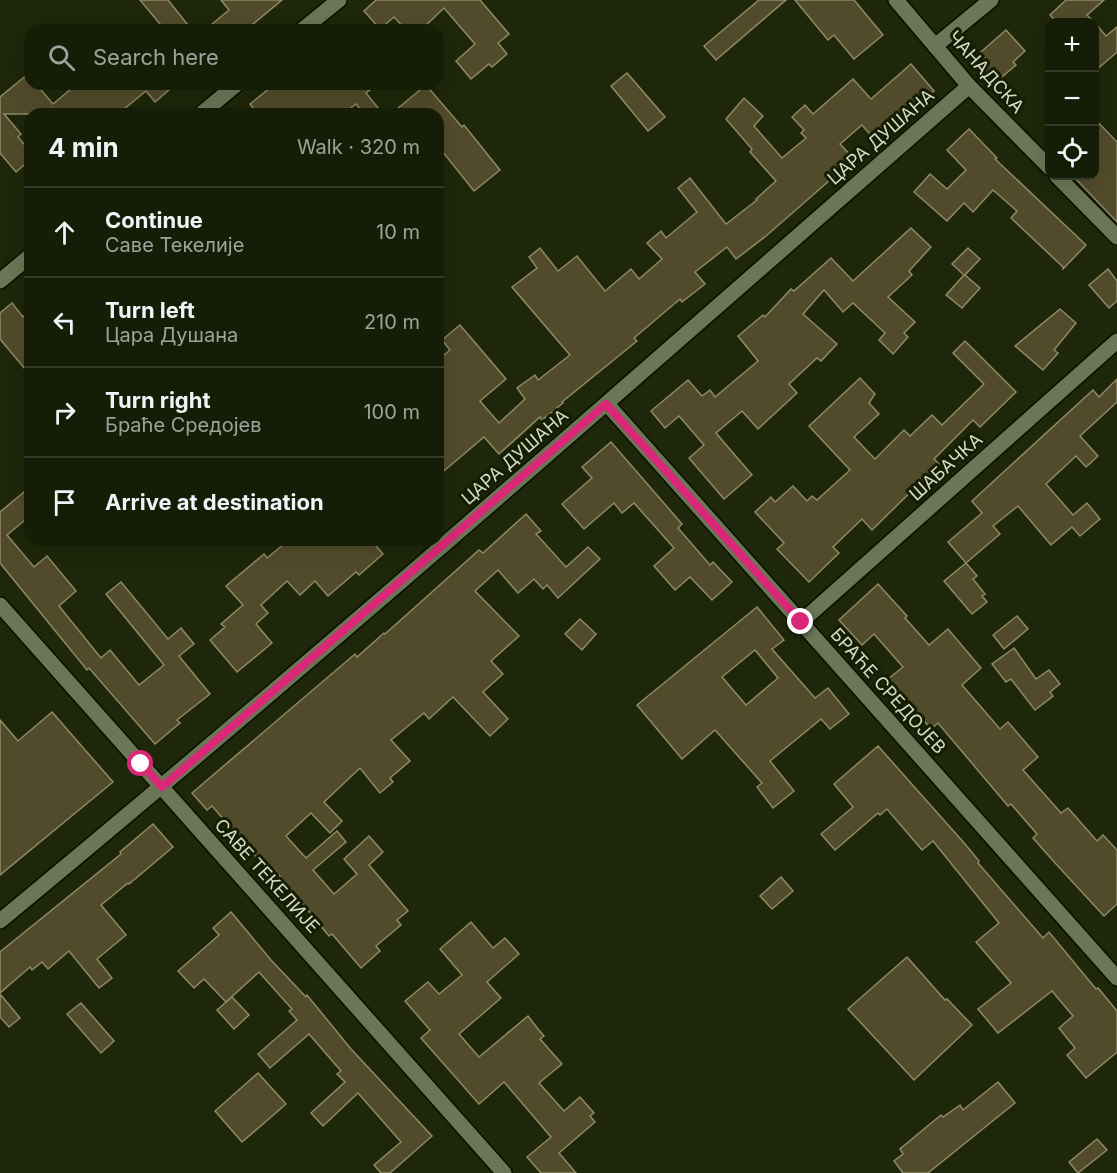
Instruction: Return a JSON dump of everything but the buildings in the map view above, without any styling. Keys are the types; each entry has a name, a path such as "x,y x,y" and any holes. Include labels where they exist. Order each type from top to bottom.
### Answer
{"street":[{"path":"309,24 339,0"},
{"name":"ЧАНАДСКА","path":"896,0 969,86 1045,163"},
{"path":"935,46 991,0"},
{"name":"ЦАРА ДУШАНА","path":"444,544 969,86"},
{"path":"208,108 230,90"},
{"path":"1061,180 1117,237"},
{"path":"0,281 24,261"},
{"name":"ШАБАЧКА","path":"801,622 1117,341"},
{"name":"БРАЋЕ СРЕДОЈЕВ","path":"606,404 1117,978"},
{"name":"ЦАРА ДУШАНА","path":"0,921 162,787 441,546"},
{"name":"САВЕ ТЕКЕЛИЈЕ","path":"0,605 504,1173"}],"route":[{"path":"141,764 162,787 606,404 801,622"}]}
